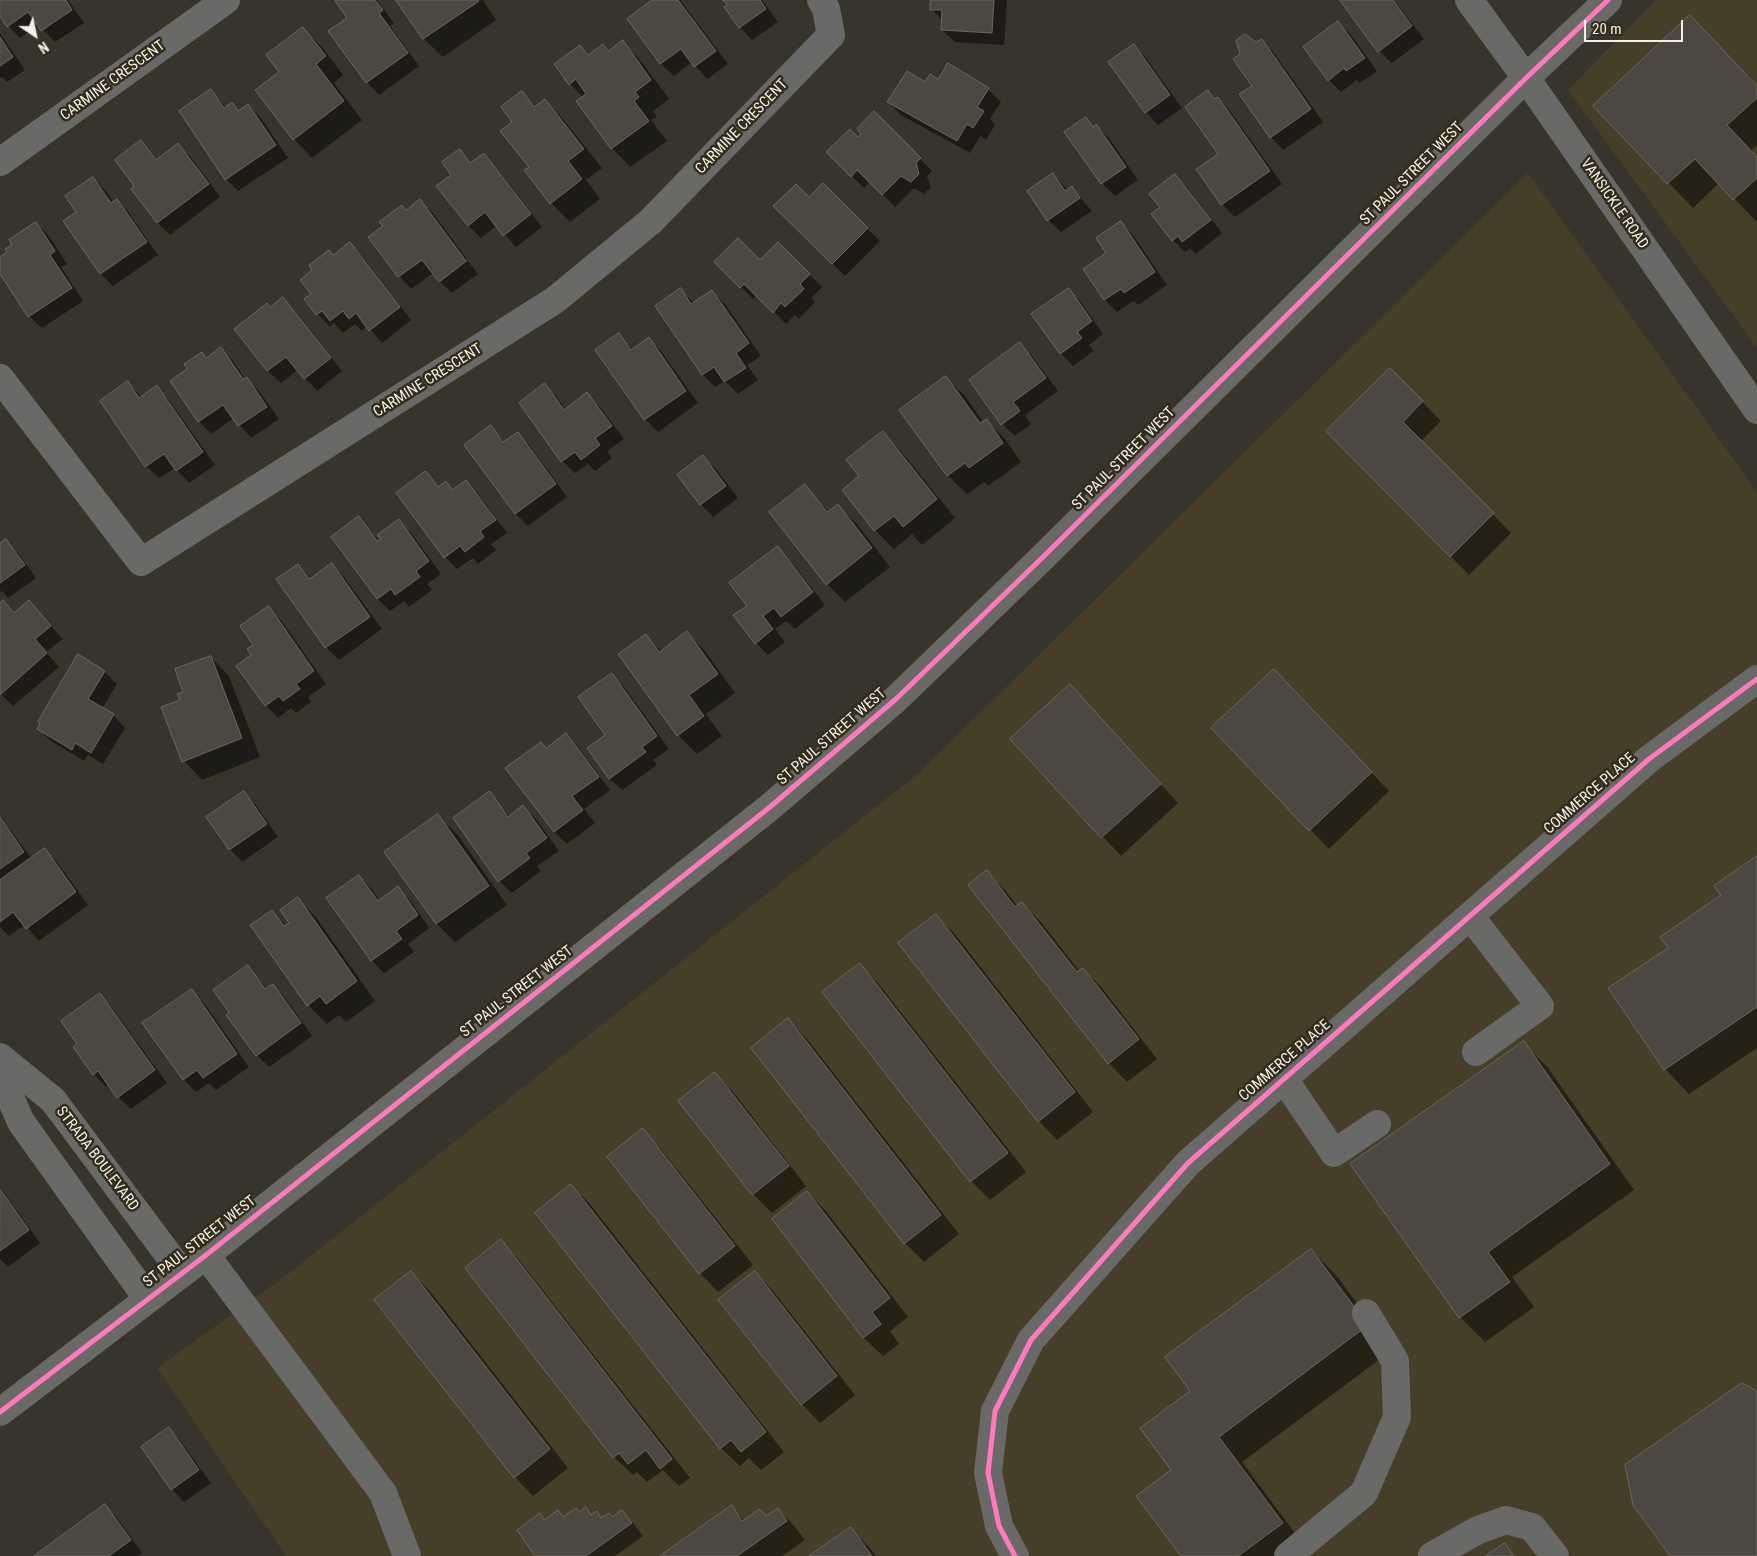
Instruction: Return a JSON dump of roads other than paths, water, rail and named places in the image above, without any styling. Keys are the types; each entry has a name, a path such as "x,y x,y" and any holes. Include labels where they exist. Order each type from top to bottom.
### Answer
{"main road":[{"name":"ST PAUL STREET WEST","path":"0,1412 147,1298 206,1255 770,807 896,699 1044,556 1526,78 1608,0"}],"street":[{"name":"CARMINE CRESCENT","path":"0,162 226,0"},
{"name":"CARMINE CRESCENT","path":"0,378 142,562 555,300 651,221 831,35 826,9 820,0"},
{"name":"VANSICKLE ROAD","path":"1469,0 1526,78 1757,410"},
{"name":"COMMERCE PLACE","path":"1015,1556 999,1526 988,1473 995,1411 1031,1340 1188,1163 1649,759 1757,679"},
{"path":"1470,916 1540,1006 1476,1052"},
{"name":"STRADA BOULEVARD","path":"0,1057 54,1100 182,1272"},
{"path":"0,1074 20,1122 147,1298"},
{"path":"1284,1079 1334,1154 1377,1124"},
{"path":"206,1255 383,1493 407,1556"},
{"path":"1288,1556 1364,1493 1397,1417 1395,1362 1366,1313"},
{"path":"1432,1556 1478,1530 1506,1520 1532,1527 1555,1556"}]}
